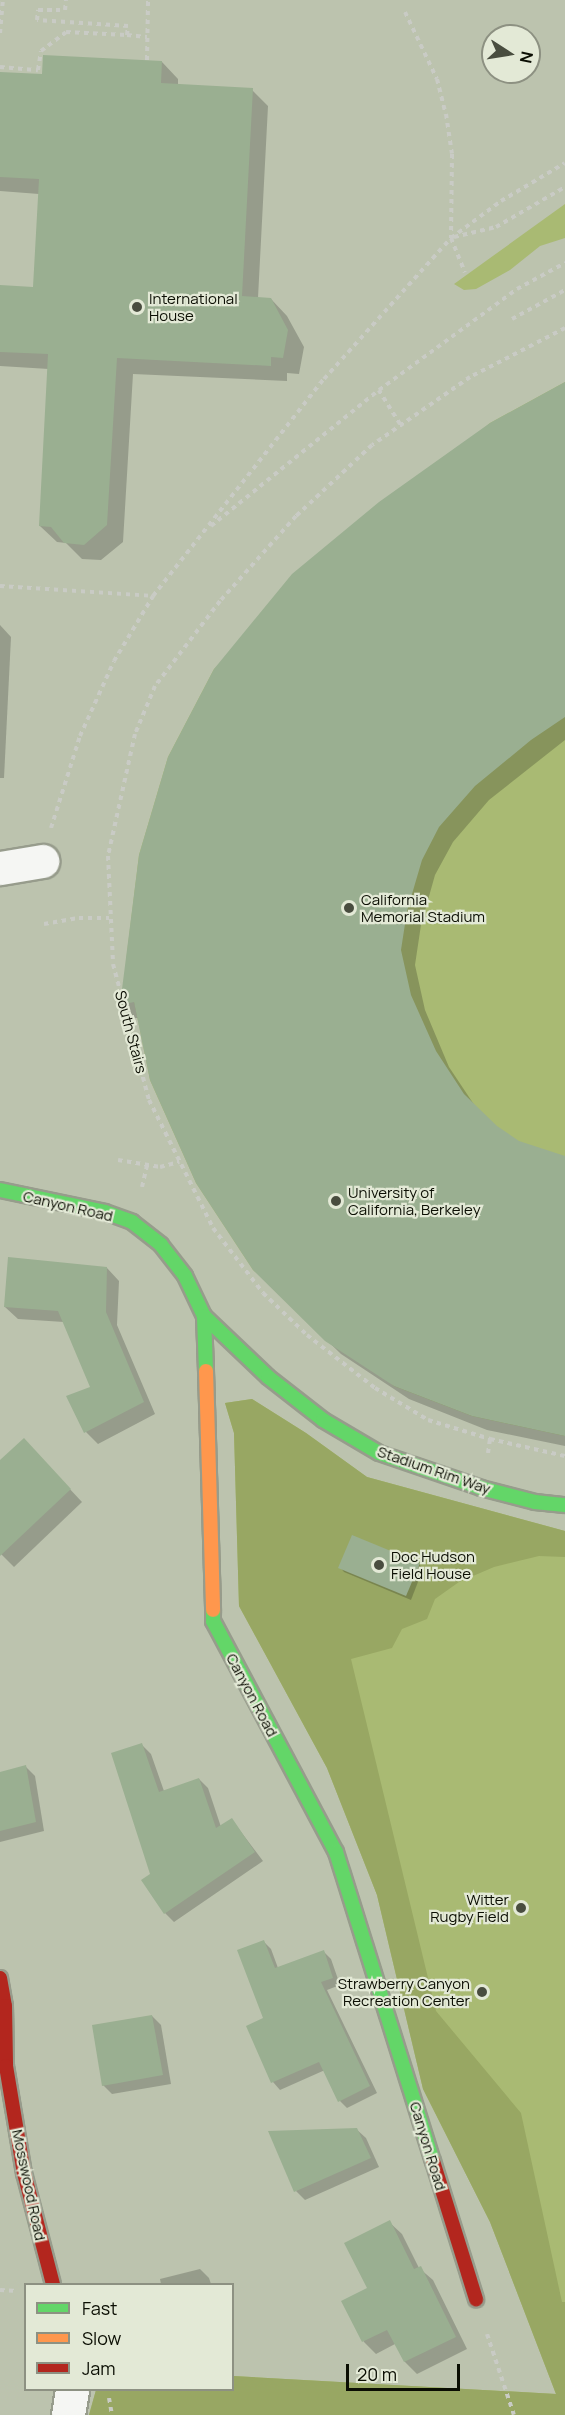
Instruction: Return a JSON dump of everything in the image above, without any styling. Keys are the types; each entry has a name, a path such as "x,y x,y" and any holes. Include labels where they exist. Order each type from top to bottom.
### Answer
{"street":[{"path":"0,868 42,861"},
{"name":"Canyon Road","path":"0,1190 105,1212 132,1222 161,1245 184,1276 204,1316 213,1621 336,1852 476,2299"},
{"name":"Stadium Rim Way","path":"204,1316 286,1392 323,1420 379,1453 481,1488 535,1502 565,1505"},
{"name":"Mosswood Road","path":"0,1978 5,2006 6,2067 24,2173 53,2283"},
{"path":"68,2415 72,2391"}],"path":[{"path":"0,33 3,0"},
{"path":"66,0 65,10 38,10 37,20 128,26 127,35"},
{"path":"147,60 148,0"},
{"path":"405,12 437,79 446,114 452,154 451,238 465,272"},
{"path":"0,67 38,70 41,51 66,32 147,37"},
{"path":"42,861 80,736 114,661 153,596 324,379 451,238 501,201 565,163"},
{"path":"451,238 496,227 565,187"},
{"path":"206,530 379,390 517,289 565,263"},
{"path":"512,320 565,290"},
{"name":"South Stairs","path":"565,328 470,377 372,445 278,535 220,601 155,686 135,734 122,784 108,856 109,918 113,964 149,1100 213,1228 263,1293 307,1335 375,1388 428,1420 490,1439 565,1456"},
{"path":"379,390 401,424"},
{"path":"0,586 153,596"},
{"path":"44,924 79,918 109,918"},
{"path":"118,1160 160,1167 180,1162"},
{"path":"488,1453 490,1439"},
{"path":"0,2290 24,2291"},
{"path":"476,2299 514,2415"},
{"path":"108,2391 112,2415"}],"green space":[{"path":"565,204 565,238 540,246 510,270 476,289 464,290 454,284"},
{"name":"California Memorial Stadium","path":"565,382 565,1436 472,1416 394,1386 253,1270 196,1183 150,1080 126,961 139,855 168,757 214,669 490,423"},
{"name":"Strawberry Canyon Recreation Center","path":"252,1399 306,1433 367,1477 565,1531 565,2415 89,2415 96,2391 234,2391 234,2376 556,2394 490,2222 423,2089 377,1895 327,1768 239,1606 234,1433 225,1403"},
{"path":"252,1399 306,1433 367,1477 565,1531 565,1557 539,1556 494,1567 459,1582 435,1599 427,1619 402,1629 392,1648 351,1659 436,2011 521,2113 562,2302 565,2302 565,2415 89,2415 96,2391 234,2391 234,2376 556,2394 490,2222 423,2089 377,1895 327,1768 239,1606 234,1433 225,1403"}],"building":[{"name":"International House","path":"43,55 162,61 161,83 253,88 242,296 271,298 288,330 283,358 271,357 271,366 117,358 107,525 84,545 64,543 51,527 39,526 48,354 0,352 0,285 33,287 39,179 0,177 0,72 42,74"},
{"name":"California Memorial Stadium","path":"565,382 565,717 531,740 475,786 439,827 422,860 407,911 401,950 411,995 436,1051 464,1094 497,1126 519,1141 565,1156 565,1436 472,1416 394,1386 325,1341 253,1270 196,1183 150,1080 134,1002 120,1005 139,855 168,757 214,669 292,574 379,502 490,423"},
{"path":"8,1257 107,1267 106,1312 144,1402 84,1433 66,1396 90,1387 58,1311 4,1307"},
{"path":"24,1438 71,1489 0,1556 0,1460"},
{"name":"Doc Hudson Field House","path":"352,1535 420,1563 406,1596 338,1568"},
{"path":"142,1743 159,1792 199,1778 216,1828 232,1818 255,1852 164,1914 141,1880 150,1874 111,1753"},
{"path":"26,1765 36,1822 0,1831 0,1772"},
{"path":"264,1940 275,1968 324,1950 333,1978 321,1982 370,2086 338,2102 319,2062 271,2083 246,2026 263,2018 237,1950"},
{"path":"152,2015 163,2075 102,2086 92,2025"},
{"path":"357,2128 371,2158 294,2192 268,2131"},
{"path":"390,2220 414,2269 421,2266 456,2337 404,2362 387,2330 362,2342 341,2301 367,2288 344,2243"}],"traffic: fast":[{"path":"0,1190 105,1212 132,1222 161,1245 185,1276 204,1316 206,1371"},
{"path":"204,1316 268,1377 323,1420 379,1453 481,1488 535,1502 565,1505"},
{"path":"213,1610 213,1621 336,1852 433,2161"}],"traffic: slow":[{"path":"206,1371 213,1610"}],"traffic: jam":[{"path":"0,1978 5,2006 6,2066 24,2173 53,2283"},
{"path":"433,2161 476,2299"}],"place":[{"name":"International House","path":"137,307"},
{"name":"California Memorial Stadium","path":"349,908"},
{"name":"University of California, Berkeley","path":"336,1201"},
{"name":"Doc Hudson Field House","path":"379,1565"},
{"name":"Witter Rugby Field","path":"521,1908"},
{"name":"Strawberry Canyon Recreation Center","path":"482,1992"}]}
